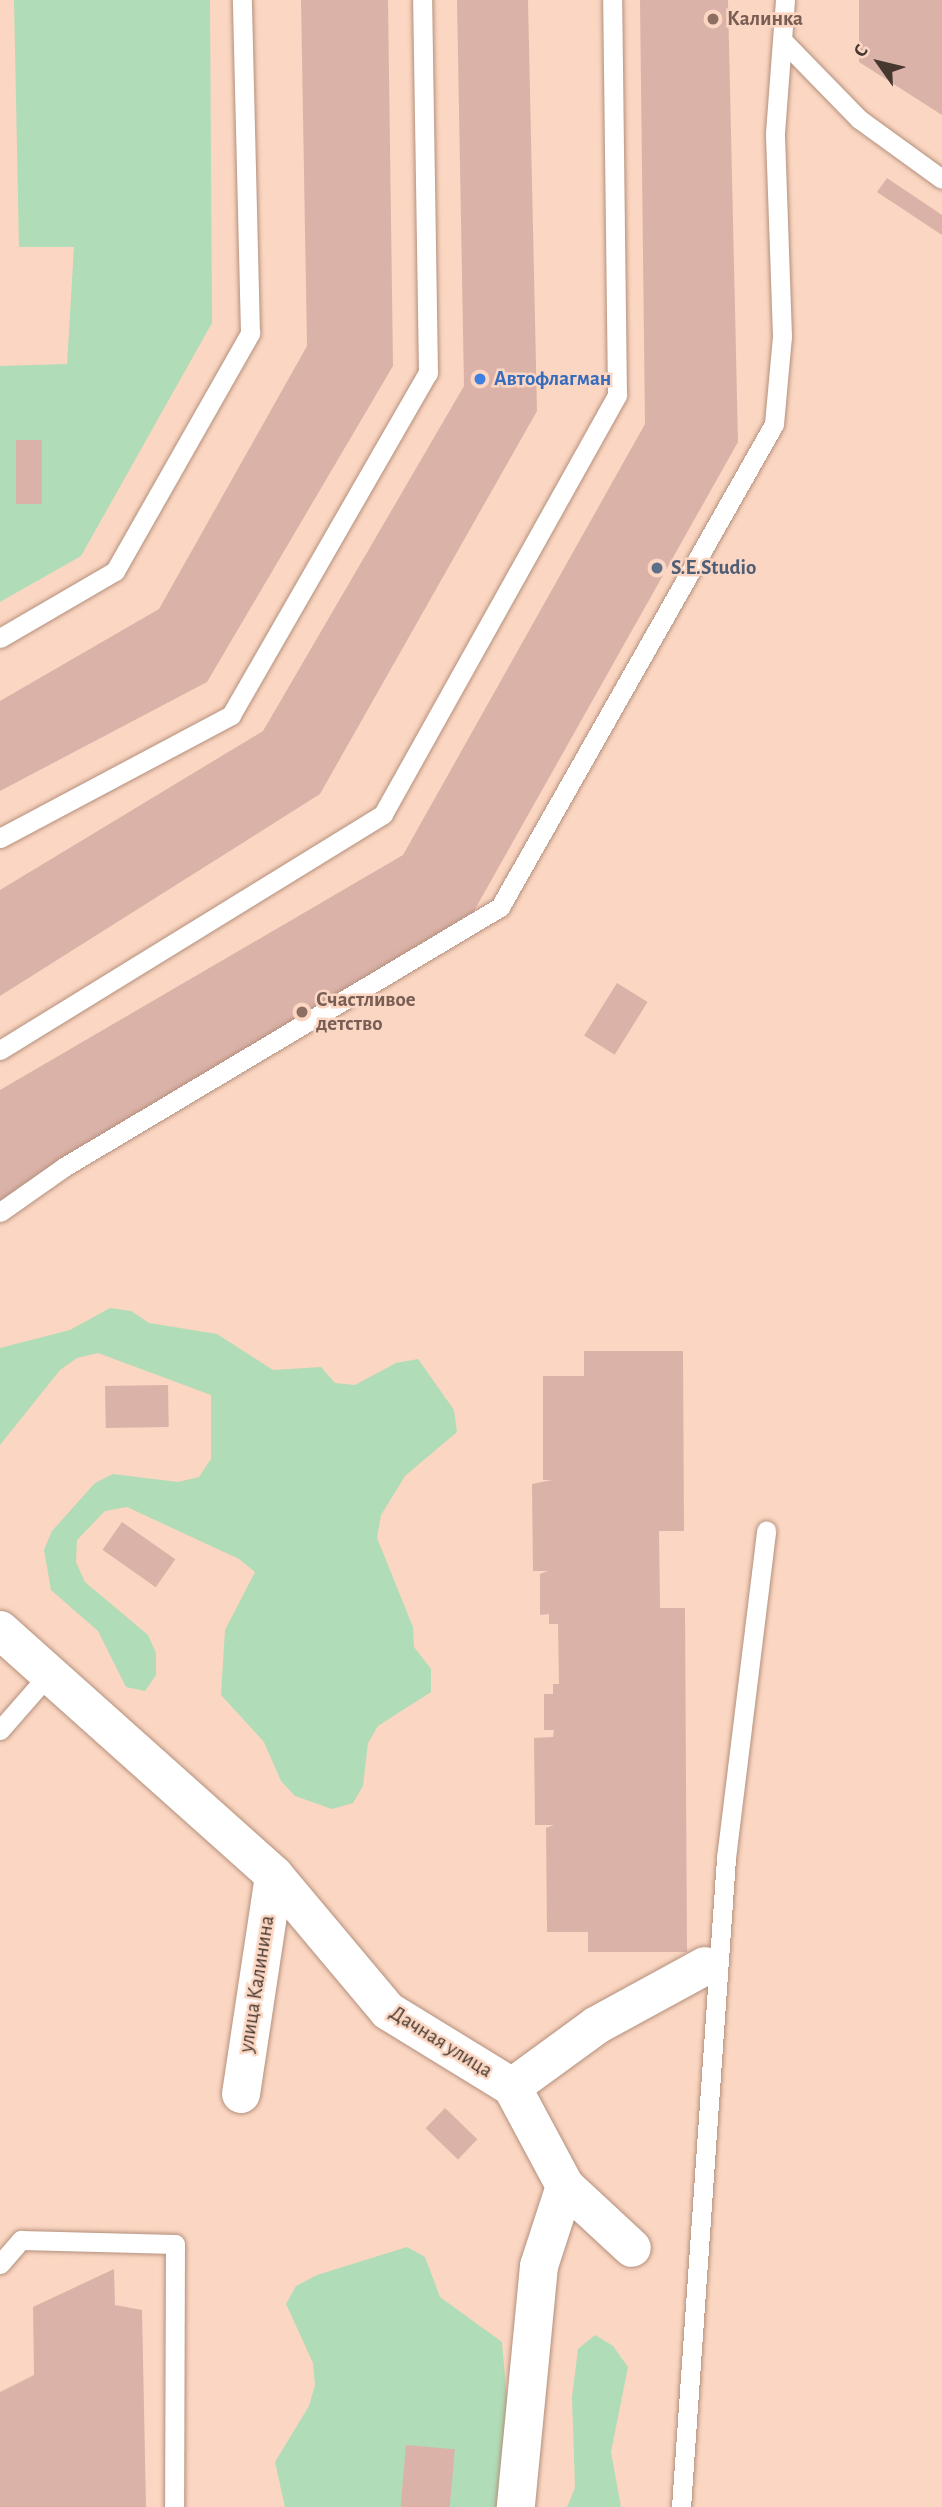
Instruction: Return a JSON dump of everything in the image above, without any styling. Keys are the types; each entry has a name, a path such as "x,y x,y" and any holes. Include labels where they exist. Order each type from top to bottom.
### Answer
{"street":[{"name":"Дачная улица","path":"0,1630 274,1875 388,2011 512,2087 565,2186 632,2248"},
{"name":"улица Калинина","path":"241,2094 274,1875"},
{"path":"512,2087 597,2025 705,1966"},
{"path":"516,2507 539,2266 565,2186"}],"lane":[{"path":"0,638 115,571 250,333 242,0"},
{"path":"0,838 231,715 428,373 422,0"},
{"path":"0,1050 383,814 617,395 612,0"},
{"path":"0,1212 64,1167 500,907 774,424 782,336 775,133 785,0"},
{"path":"783,41 859,119 942,179"},
{"path":"681,2507 726,1858 766,1530"},
{"path":"0,1730 49,1674"},
{"path":"0,2264 21,2240 175,2244 174,2507"}],"green space":[{"path":"14,0 210,0 212,323 81,556 0,602 0,366 67,364 74,247 19,247"},
{"path":"110,1308 131,1311 149,1323 217,1334 273,1370 321,1367 335,1383 355,1385 396,1363 418,1359 454,1410 457,1432 405,1476 381,1515 377,1538 413,1627 414,1647 431,1669 431,1692 378,1726 368,1743 363,1786 353,1803 332,1809 295,1796 281,1781 264,1742 221,1695 225,1630 255,1572 239,1559 127,1507 105,1511 77,1540 76,1562 85,1582 148,1635 156,1653 156,1675 145,1691 126,1687 98,1631 51,1590 44,1550 52,1531 95,1483 113,1474 178,1482 199,1477 211,1459 211,1395 98,1353 77,1358 60,1370 0,1445 0,1348 70,1330"},
{"path":"407,2247 425,2257 440,2297 502,2342 516,2507 285,2507 275,2462 309,2406 315,2385 313,2363 286,2304 296,2286 317,2275"},
{"path":"595,2335 613,2346 628,2367 611,2452 621,2507 567,2507 575,2488 572,2397 578,2349"}],"building":[{"path":"301,0 388,0 393,366 207,682 0,791 0,701 159,609 307,346"},
{"path":"457,0 528,0 537,411 320,794 0,996 0,890 263,731 464,386"},
{"path":"640,0 728,0 738,442 456,943 0,1207 0,1090 403,855 645,424"},
{"path":"859,0 942,0 942,115 859,62"},
{"path":"887,178 942,215 942,235 877,192"},
{"path":"16,440 42,440 42,504 16,504"},
{"path":"617,983 648,1002 615,1055 584,1036"},
{"path":"584,1351 683,1351 684,1531 659,1531 660,1608 685,1608 687,1952 588,1952 588,1932 547,1932 546,1828 554,1825 535,1825 534,1738 553,1737 554,1730 544,1730 544,1694 553,1694 553,1684 559,1684 558,1624 549,1624 549,1614 540,1615 540,1574 548,1571 533,1571 532,1484 552,1480 543,1480 543,1376 584,1376"},
{"path":"168,1385 169,1427 106,1428 105,1386"},
{"path":"122,1522 175,1559 156,1587 102,1550"},
{"path":"445,2108 477,2139 458,2159 426,2128"},
{"path":"114,2269 115,2305 142,2310 146,2507 0,2507 0,2392 34,2375 33,2307"},
{"path":"406,2445 455,2449 450,2507 401,2507"}],"place":[{"name":"Калинка","path":"713,19"},
{"name":"Автофлагман","path":"480,379"},
{"name":"S.E.Studio","path":"657,568"},
{"name":"Счастливое детство","path":"302,1012"}]}
